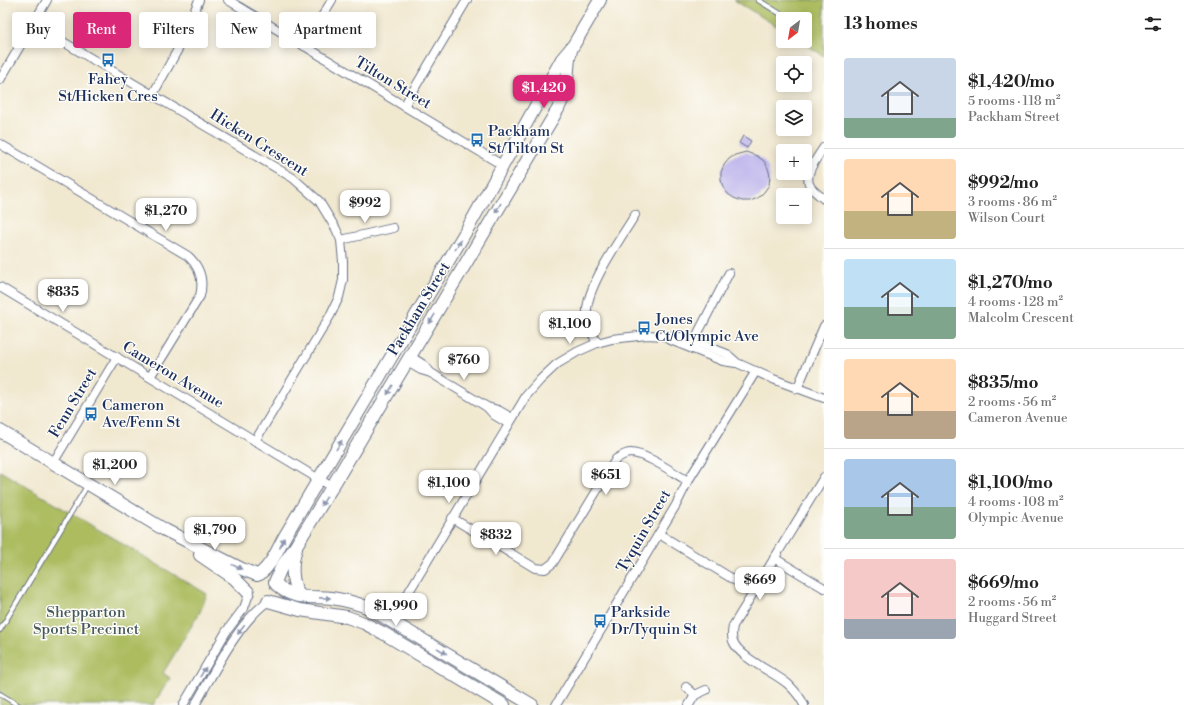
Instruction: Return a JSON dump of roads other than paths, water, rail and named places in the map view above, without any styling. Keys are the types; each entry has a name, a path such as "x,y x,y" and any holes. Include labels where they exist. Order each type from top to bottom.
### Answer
{"street":[{"path":"40,12 47,0"},
{"path":"153,94 182,42 199,0"},
{"name":"Tilton Street","path":"228,0 279,31"},
{"path":"325,12 332,0"},
{"path":"404,106 467,0"},
{"name":"Packham Street","path":"258,574 272,562 285,536 469,226 562,59 573,46 600,0"},
{"name":"Hicken Crescent","path":"65,43 293,178 319,201 336,229 341,240 343,268 339,297 330,316 255,441"},
{"name":"Packham Street","path":"275,583 280,570 298,544 564,99 569,58 573,46"},
{"path":"0,80 19,48"},
{"name":"Tilton Street","path":"307,48 502,165"},
{"path":"0,144 188,256 199,269 202,281 200,296 150,378"},
{"path":"824,147 809,172 808,177 810,187 824,199"},
{"path":"502,165 518,174"},
{"path":"597,343 590,328 587,313 589,297 594,284 635,215"},
{"path":"341,240 393,228"},
{"path":"694,346 702,326 729,273"},
{"name":"Cameron Avenue","path":"0,287 332,486"},
{"path":"797,389 824,326"},
{"path":"383,633 391,620 396,606 407,595 526,396 557,364 577,352 597,343 612,339 647,335 662,337 694,346 723,361 737,363 797,389 824,398"},
{"path":"396,351 421,370 431,373 487,407 498,410 511,421"},
{"name":"Fenn Street","path":"53,463 117,357"},
{"name":"Tyquin Street","path":"556,705 659,534 688,482 756,371"},
{"path":"0,431 209,557 234,578 249,593 252,599 258,602 268,601 300,610 347,617 364,623 504,705"},
{"path":"452,518 535,568 545,569 553,563 616,459 623,454 638,454 688,482"},
{"path":"804,705 797,693 788,684 760,666 738,649 733,642 731,634 733,626 824,477"},
{"path":"659,534 754,592"},
{"path":"298,544 293,558 293,565 295,588 300,596"},
{"path":"209,557 246,571 269,575 275,583 288,593 300,596 332,598 355,602 369,608 532,705"},
{"path":"774,558 824,588"},
{"path":"182,705 223,637 244,608 249,593 249,582 258,574"},
{"path":"195,705 236,636 256,610 275,595 275,583"},
{"path":"686,687 695,695"},
{"path":"689,705 695,695 706,690"}],"lane":[{"path":"758,0 778,12"},
{"path":"0,630 88,484"},
{"path":"0,694 18,705"}],"place":[{"name":"Fahey St/Hicken Cres","path":"108,60"},
{"name":"Packham St/Tilton St","path":"477,140"},
{"name":"Jones Ct/Olympic Ave","path":"644,328"},
{"name":"Cameron Ave/Fenn St","path":"91,414"},
{"name":"Parkside Dr/Tyquin St","path":"600,621"}],"park label":[{"name":"Shepparton Sports Precinct","path":"86,620"}]}
